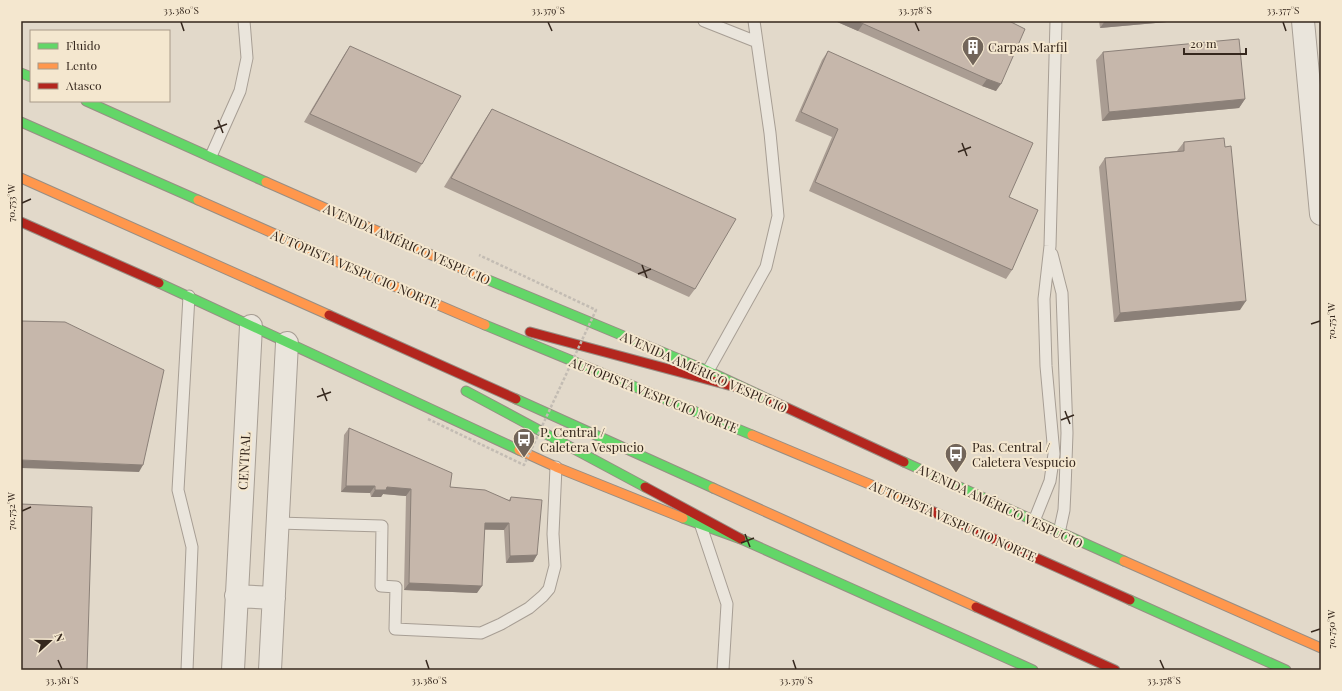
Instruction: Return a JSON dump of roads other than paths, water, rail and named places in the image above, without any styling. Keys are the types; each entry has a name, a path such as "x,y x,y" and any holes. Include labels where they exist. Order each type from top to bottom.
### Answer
{"main road":[{"name":"AVENIDA AMÉRICO VESPUCIO","path":"88,102 470,273 708,371 1034,521 1059,534 1321,648"},
{"name":"AUTOPISTA VESPUCIO NORTE","path":"21,122 331,259 469,318 867,482 1286,670"},
{"path":"21,178 1115,670"},
{"path":"21,222 189,296 287,343 556,467 701,526 741,539"},
{"path":"290,298 410,362"},
{"path":"469,318 575,343 747,390"},
{"path":"460,388 741,539 1033,670"}],"street":[{"path":"1303,21 1321,214"},
{"name":"CENTRAL","path":"232,670 251,326"},
{"path":"270,670 287,343"},
{"path":"236,596 274,598"}],"lane":[{"path":"211,156 240,91 247,58 244,21"},
{"path":"704,21 757,42"},
{"path":"708,371 766,267 778,216 770,133 754,21"},
{"path":"1034,521 1050,480 1054,454 1046,366 1044,299 1050,246 1056,21"},
{"path":"1050,246 1062,293 1063,316 1066,440 1065,496 1059,534"},
{"path":"187,670 192,547 178,490 189,296"},
{"path":"278,523 382,526 381,586 396,587 395,629 481,633 528,608 549,589 555,566 553,534 556,467"},
{"path":"701,526 727,604 723,670"}],"place":[{"name":"Carpas Marfil","path":"973,66"},
{"name":"P. Central / Caletera Vespucio","path":"524,458"},
{"name":"Pas. Central / Caletera Vespucio","path":"956,474"}]}
